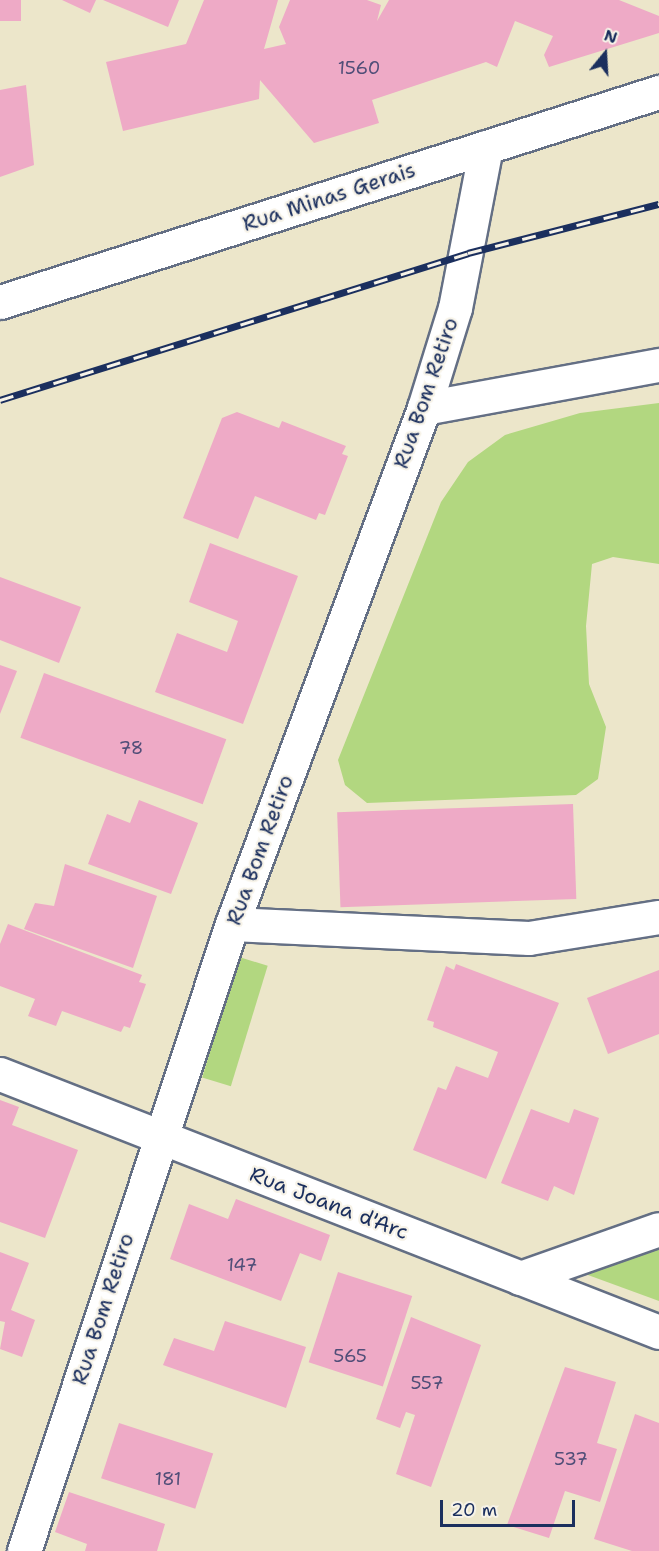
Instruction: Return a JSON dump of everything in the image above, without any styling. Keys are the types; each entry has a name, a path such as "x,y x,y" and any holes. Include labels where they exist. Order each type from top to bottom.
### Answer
{"street":[{"name":"Rua Minas Gerais","path":"0,302 659,92"},
{"name":"Rua Bom Retiro","path":"24,1551 159,1136 232,924 424,408 458,297 486,147"},
{"path":"424,408 659,365"},
{"path":"232,924 529,938 659,917"},
{"name":"Rua Joana d'Arc","path":"0,1074 659,1332"},
{"path":"520,1278 659,1229"}],"green space":[{"path":"659,403 659,564 613,557 592,564 586,626 589,684 606,727 598,779 576,795 367,803 345,785 338,760 441,502 468,462 505,435 580,413"},
{"path":"239,957 268,966 231,1086 202,1077"},
{"path":"659,1242 659,1301 577,1271"}],"building":[{"path":"0,0 21,0 21,21 0,21"},
{"path":"62,0 96,0 90,13"},
{"path":"103,0 179,0 168,27"},
{"path":"204,0 278,0 264,49 286,44 279,27 290,0 367,0 381,5 377,21 389,0 619,0 659,16 659,33 549,67 544,55 553,36 515,21 497,67 486,62 372,100 379,123 314,143 260,80 259,99 123,131 106,62 186,44"},
{"path":"26,85 34,165 0,177 0,90"},
{"path":"237,412 279,428 282,421 346,446 342,454 348,456 325,515 319,513 316,520 255,496 238,539 183,518 222,418"},
{"path":"210,543 298,576 243,724 155,692 177,633 227,652 238,621 189,602"},
{"path":"0,577 81,607 59,663 0,640"},
{"path":"0,665 17,671 0,714"},
{"path":"44,673 226,739 203,804 20,738"},
{"path":"139,800 198,823 171,894 88,864 107,814 130,823"},
{"path":"573,804 576,899 340,907 337,812"},
{"path":"65,864 157,896 133,968 24,929 35,903 54,906"},
{"path":"8,924 142,975 139,982 146,984 130,1028 124,1026 121,1032 62,1011 56,1026 28,1016 35,999 0,986 0,944"},
{"path":"456,964 559,1003 486,1179 413,1150 438,1087 446,1090 456,1066 488,1078 498,1052 433,1027 434,1022 427,1020 446,966 454,970"},
{"path":"659,970 659,1034 608,1054 587,998"},
{"path":"0,1100 19,1107 12,1125 78,1150 45,1238 0,1222"},
{"path":"531,1109 569,1123 574,1109 599,1118 574,1195 554,1186 548,1201 501,1183"},
{"path":"236,1199 330,1235 321,1261 300,1253 281,1301 170,1259 189,1204 228,1219"},
{"path":"0,1252 29,1263 11,1310 35,1320 22,1357 0,1349 5,1322 0,1321"},
{"path":"338,1272 412,1296 383,1386 309,1362"},
{"path":"411,1317 481,1345 431,1487 396,1474 415,1415 406,1412 400,1428 376,1419"},
{"path":"225,1321 306,1347 286,1408 163,1365 174,1338 214,1351"},
{"path":"565,1367 616,1382 597,1443 617,1449 600,1502 565,1491 549,1538 507,1525"},
{"path":"635,1414 659,1423 659,1551 632,1551 594,1539"},
{"path":"119,1423 213,1454 195,1509 101,1478"},
{"path":"69,1492 165,1524 157,1551 85,1551 87,1544 55,1532"}],"railway":[{"path":"0,400 468,253 659,204"}]}
